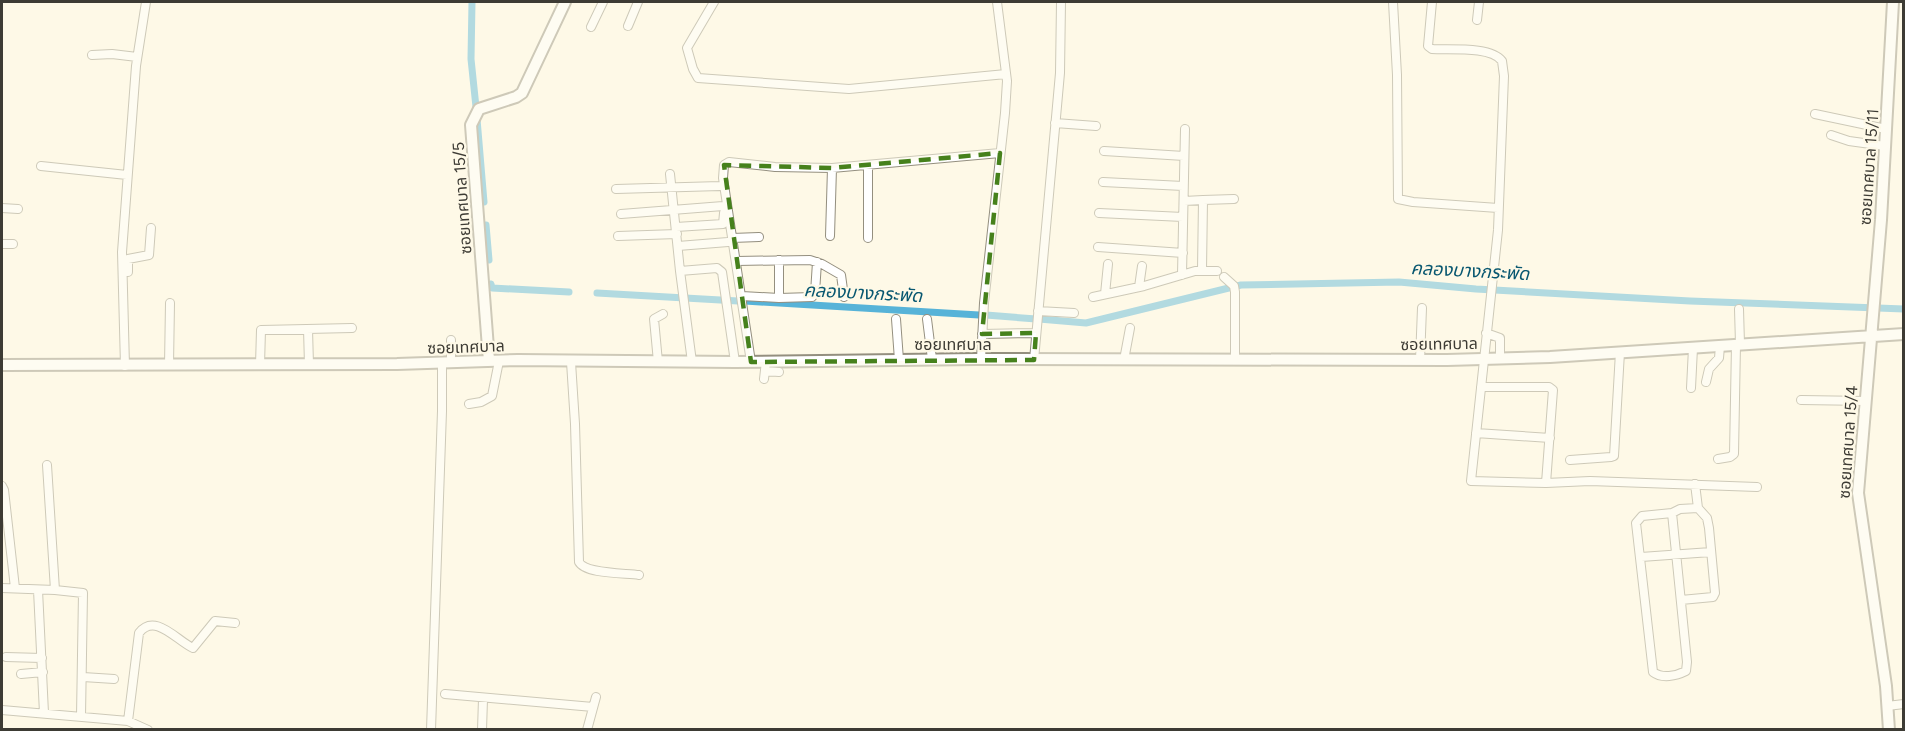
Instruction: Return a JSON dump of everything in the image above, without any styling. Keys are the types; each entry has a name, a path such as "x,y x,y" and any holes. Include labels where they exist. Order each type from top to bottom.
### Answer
{"street":[{"path":"127,366 122,252 137,57 146,2"},
{"name":"ซอยเทศบาล 15/5","path":"494,361 471,124 479,110 522,93 566,2"},
{"path":"591,27 603,2"},
{"path":"628,26 638,2"},
{"path":"714,2 687,48 698,78 849,89 1006,74"},
{"path":"981,359 984,303 1005,113 1006,74 997,2"},
{"path":"1034,360 1060,73 1061,2"},
{"path":"1393,2 1397,75 1398,199 1498,208"},
{"path":"1432,2 1429,48 1483,51 1495,54 1502,61 1503,119 1492,290 1471,481 1546,483 1590,481 1757,487"},
{"path":"1477,20 1479,2"},
{"name":"ซอยเทศบาล 15/11","path":"1872,334 1893,2"},
{"path":"92,55 112,54 137,57"},
{"path":"1815,114 1886,129"},
{"path":"1055,123 1096,126"},
{"path":"1182,275 1185,129"},
{"path":"1831,135 1850,141 1885,146"},
{"path":"1104,150 1184,156"},
{"path":"752,362 742,296 729,238 723,178 724,165 729,162 775,167 832,168 1000,153"},
{"path":"41,166 127,175"},
{"path":"868,166 868,238"},
{"path":"830,236 832,168"},
{"path":"618,236 723,224 718,170"},
{"path":"670,174 692,362"},
{"path":"1103,182 1183,186"},
{"path":"616,189 720,186"},
{"path":"1184,201 1234,199"},
{"path":"1202,270 1203,200"},
{"path":"621,214 723,206"},
{"path":"2,208 18,209"},
{"path":"1098,213 1183,217"},
{"path":"127,366 128,260 149,255 151,228"},
{"path":"678,246 729,238 759,237"},
{"path":"2,244 13,244"},
{"path":"1098,247 1183,253"},
{"path":"733,259 817,262 841,275 844,297"},
{"path":"779,260 779,298"},
{"path":"742,296 812,297 815,293 817,262"},
{"path":"1106,294 1108,264"},
{"path":"1139,287 1142,266"},
{"path":"680,271 720,269 735,362"},
{"path":"1093,297 1202,270 1220,274 1234,289 1235,359"},
{"path":"169,365 170,303"},
{"path":"1420,360 1422,308"},
{"path":"1718,459 1730,458 1734,454 1739,309"},
{"path":"1038,311 1074,313"},
{"path":"658,362 654,319 663,314"},
{"path":"896,319 899,360"},
{"path":"927,319 932,359"},
{"path":"260,365 261,330 352,328"},
{"path":"1124,360 1130,328"},
{"path":"308,329 309,365"},
{"path":"982,334 1036,333"},
{"path":"1486,333 1500,338 1500,358"},
{"name":"ซอยเทศบาล","path":"2,365 309,365 494,361 752,362 765,370 932,359 1483,359 1693,348 1872,334 1904,334"},
{"name":"ซอยเทศบาล 15/4","path":"1872,334 1858,506 1889,729"},
{"path":"440,729 431,726 442,411 446,363 451,340"},
{"path":"1706,382 1709,369 1719,358 1720,346"},
{"path":"1691,388 1693,348"},
{"path":"1570,460 1614,456 1620,352"},
{"path":"469,404 481,402 492,396 494,361"},
{"path":"571,362 575,416 579,562 581,566 589,570 639,575"},
{"path":"765,370 779,372"},
{"path":"1481,387 1552,388 1554,394 1546,483"},
{"path":"1801,400 1866,402"},
{"path":"1476,433 1550,438"},
{"path":"47,465 55,590"},
{"path":"1681,600 1715,595 1707,518 1698,508 1695,484"},
{"path":"2,486 15,588"},
{"path":"1672,513 1687,666 1683,673 1662,677 1653,672 1636,523 1642,516 1698,508"},
{"path":"1641,557 1711,552"},
{"path":"2,588 82,592 84,595 81,716"},
{"path":"38,590 44,713"},
{"path":"128,721 139,633 143,628 157,625 193,648 214,621 235,623"},
{"path":"6,657 42,658"},
{"path":"21,674 43,672"},
{"path":"83,677 114,679"},
{"path":"445,694 593,707"},
{"path":"587,729 596,697"},
{"path":"482,729 483,699"},
{"path":"1887,706 1904,704"},
{"path":"2,710 128,721 148,729"}],"highlighted area":[{"path":"1000,153 982,334 1036,333 1034,360 751,362 724,165 832,168"}],"waterway":[{"name":"คลองบางกระพัด","path":"472,2 471,59 476,107"},
{"name":"คลองบางกระพัด","path":"477,119 484,202"},
{"name":"คลองบางกระพัด","path":"486,225 489,260"},
{"name":"คลองบางกระพัด","path":"1039,319 1086,323 1241,285 1399,282 1476,289 1690,301 1904,309"},
{"name":"คลองบางกระพัด","path":"491,284 492,288 569,292"},
{"name":"คลองบางกระพัด","path":"597,293 738,301"},
{"name":"คลองบางกระพัด","path":"745,301 979,315"},
{"name":"คลองบางกระพัด","path":"986,315 1036,319"}]}
